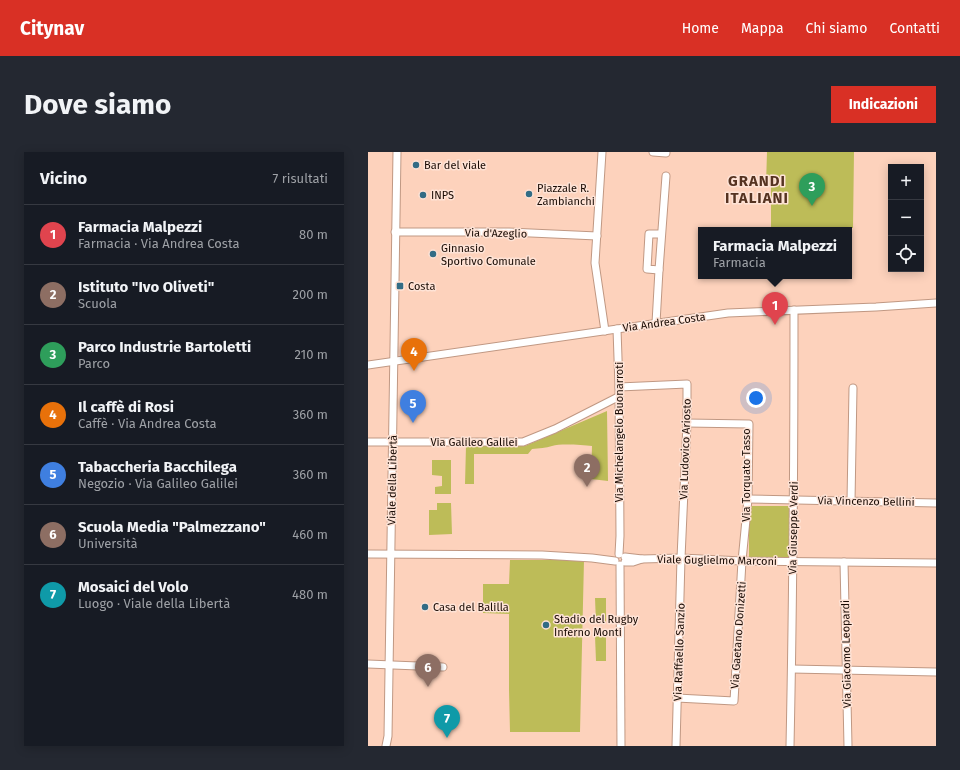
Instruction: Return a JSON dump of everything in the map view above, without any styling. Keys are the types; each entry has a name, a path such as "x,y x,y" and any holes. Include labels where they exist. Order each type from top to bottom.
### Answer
{"street":[{"name":"Viale della Libertà","path":"386,746 388,736 397,152"},
{"path":"602,152 595,263 605,331"},
{"path":"653,152 666,153"},
{"path":"656,323 658,270 666,176"},
{"name":"Via d'Azeglio","path":"395,232 509,232 597,236"},
{"path":"658,270 647,269 649,234 662,234"},
{"name":"Via Andrea Costa","path":"368,365 728,313 936,303"},
{"name":"Via Giuseppe Verdi","path":"790,746 794,500 794,310"},
{"name":"Via Michelangelo Buonarroti","path":"617,329 619,386 621,746"},
{"name":"Via Ludovico Ariosto","path":"619,386 687,384 687,423 681,558"},
{"path":"851,501 852,388"},
{"name":"Via Galileo Galilei","path":"368,442 523,442 555,429 618,397"},
{"name":"Via Torquato Tasso","path":"687,423 749,424 748,499 742,561"},
{"name":"Via Vincenzo Bellini","path":"748,499 936,503"},
{"name":"Viale Guglielmo Marconi","path":"368,554 542,555 592,558 681,558 742,561 936,563"},
{"name":"Via Raffaello Sanzio","path":"676,746 681,558"},
{"name":"Via Gaetano Donizetti","path":"677,698 734,701 742,561"},
{"name":"Via Giacomo Leopardi","path":"844,562 848,746"},
{"path":"370,664 443,667"},
{"path":"792,669 936,672"},
{"name":"Viale della Libertà","path":"388,736 391,746"}],"shaded area":[{"path":"767,152 854,152 853,228 771,227 771,185 766,185"},
{"path":"607,411 608,481 591,479 592,446 566,444 532,449 528,454 474,454 474,484 465,484 466,446 525,446"},
{"path":"432,460 451,460 451,494 435,494 435,487 442,486 442,476 432,475"},
{"path":"437,503 451,503 452,534 429,535 429,510 437,510"},
{"path":"749,506 789,506 789,557 749,557"},
{"name":"Stadio del Rugby Inferno Monti","path":"510,560 584,560 580,732 510,732 509,614 483,613 483,584 509,584"},
{"path":"595,598 606,598 606,623 596,623"},
{"path":"595,636 606,636 606,661 596,661"}],"place":[{"name":"Bar del viale","path":"416,165"},
{"name":"Piazzale R. Zambianchi","path":"529,194"},
{"name":"INPS","path":"423,195"},
{"name":"Parco Industrie Bartoletti","path":"812,206"},
{"name":"Ginnasio Sportivo Comunale","path":"433,254"},
{"name":"Costa","path":"400,286"},
{"name":"Farmacia Malpezzi","path":"775,325"},
{"name":"Il caffè di Rosi","path":"414,371"},
{"name":"Tabaccheria Bacchilega","path":"413,423"},
{"name":"Istituto \"Ivo Oliveti\"","path":"587,487"},
{"name":"Casa del Balilla","path":"425,607"},
{"name":"Stadio del Rugby Inferno Monti","path":"546,625"},
{"name":"Scuola Media \"Palmezzano\"","path":"428,687"},
{"name":"Mosaici del Volo","path":"447,738"}],"district":[{"name":"GRANDI ITALIANI","path":"757,190"}]}
